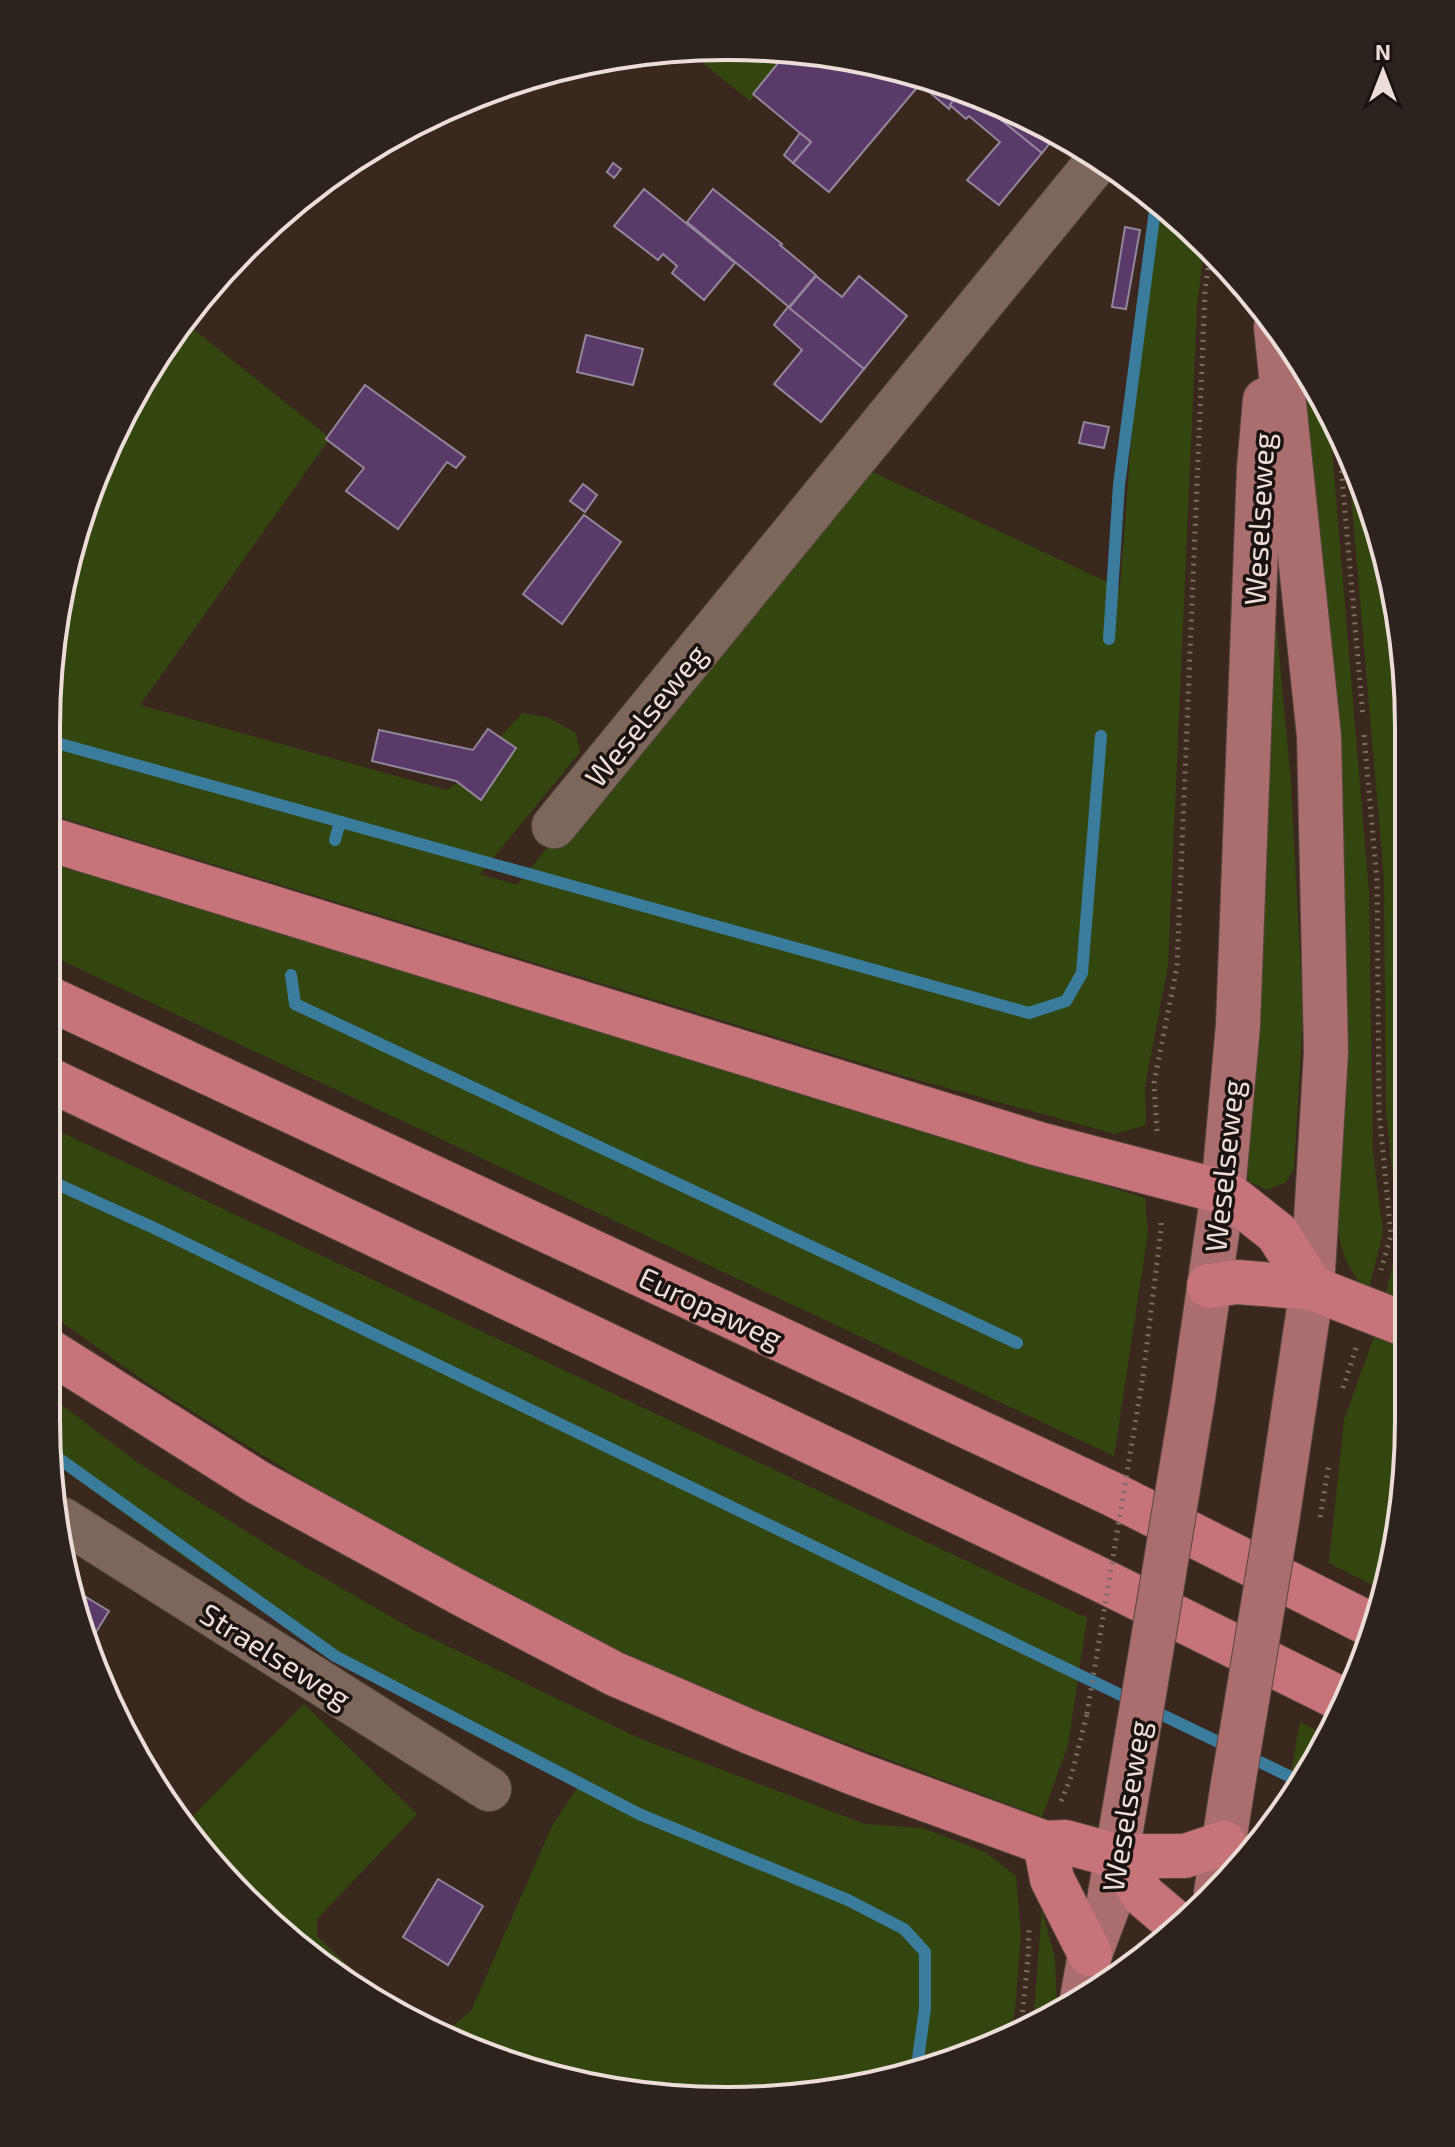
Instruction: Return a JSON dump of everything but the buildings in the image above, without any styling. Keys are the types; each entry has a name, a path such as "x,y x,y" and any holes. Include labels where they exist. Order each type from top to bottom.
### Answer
{"highway":[{"path":"60,842 1024,1139 1223,1192 1277,1233 1312,1288"},
{"name":"Europaweg","path":"60,1004 1112,1494 1364,1621"},
{"path":"60,1085 1099,1579 1335,1696"},
{"path":"1209,1286 1237,1282 1312,1288 1395,1321"},
{"path":"60,1358 257,1482 460,1593 615,1674 750,1732 1045,1843 1065,1842 1117,1856 1185,1856 1224,1843"},
{"path":"1045,1843 1052,1879 1090,1954"},
{"path":"1117,1856 1144,1896 1170,1919"}],"main road":[{"name":"Weselseweg","path":"1085,1983 1090,1954 1108,1906 1117,1856 1193,1398 1223,1192 1238,1025 1259,468 1270,340"},
{"name":"Weselseweg","path":"1220,1870 1290,1444 1312,1288 1326,1052 1319,736 1278,351"}],"street":[{"name":"Weselseweg","path":"554,826 1092,168"},
{"name":"Straelseweg","path":"69,1524 489,1789"}],"path":[{"name":"Weselseweg","path":"1087,1714 1143,1376 1161,1230 1154,1083 1177,967 1209,266"}],"green space":[{"path":"700,61 781,62 750,101"},
{"path":"1153,213 1203,260 1197,306 1168,965 1145,1086 1146,1125 1115,1134 900,1075 60,817 61,684 73,597 83,555 95,513 129,432 149,394 193,329 330,438 140,705 447,790 463,779 522,713 549,718 576,733 580,752 480,874 517,885 864,468 1120,588"},
{"path":"1300,385 1332,444 1369,892 1373,1153 1383,1233 1368,1292 1346,1260 1337,1223"},
{"path":"1350,489 1382,597 1394,684 1395,1198 1386,1110 1384,879"},
{"path":"1269,631 1277,631 1291,783 1303,1015 1294,1169 1285,1183 1267,1190 1250,1182 1242,1166"},
{"path":"60,864 598,1027 1145,1198 1148,1232 1114,1456 60,960"},
{"path":"60,1132 1087,1618 1068,1745 1042,1817 708,1692 502,1595 312,1486 149,1384 60,1321"},
{"path":"1395,1254 1395,1306 1384,1302"},
{"path":"1375,1334 1395,1342 1394,1463 1382,1550 1374,1585 1329,1563 1344,1420"},
{"path":"60,1404 137,1462 274,1549 414,1630 641,1739 865,1824 922,1828 985,1852 1016,1876 1021,1934 1012,2023 942,2052 858,2074 771,2086 728,2087 684,2086 597,2074 513,2052 452,2027 471,2011 552,1826 577,1788 422,1708 296,1633 225,1586 61,1467"},
{"path":"304,1704 417,1814 317,1919 317,1936 361,1977 287,1921 226,1860 192,1817"},
{"path":"1300,1722 1318,1731 1289,1780"},
{"path":"1042,1910 1055,1958 1057,2000 1034,2012"}],"waterway":[{"path":"1109,639 1119,485 1154,215"},
{"path":"60,744 1029,1013 1066,1001 1082,973 1101,736"},
{"path":"335,840 340,822"},
{"path":"291,975 295,1004 1017,1343"},
{"path":"60,1185 1291,1777"},
{"path":"61,1460 335,1656 639,1814 848,1900 904,1929 925,1952 925,2008 918,2059"}]}
